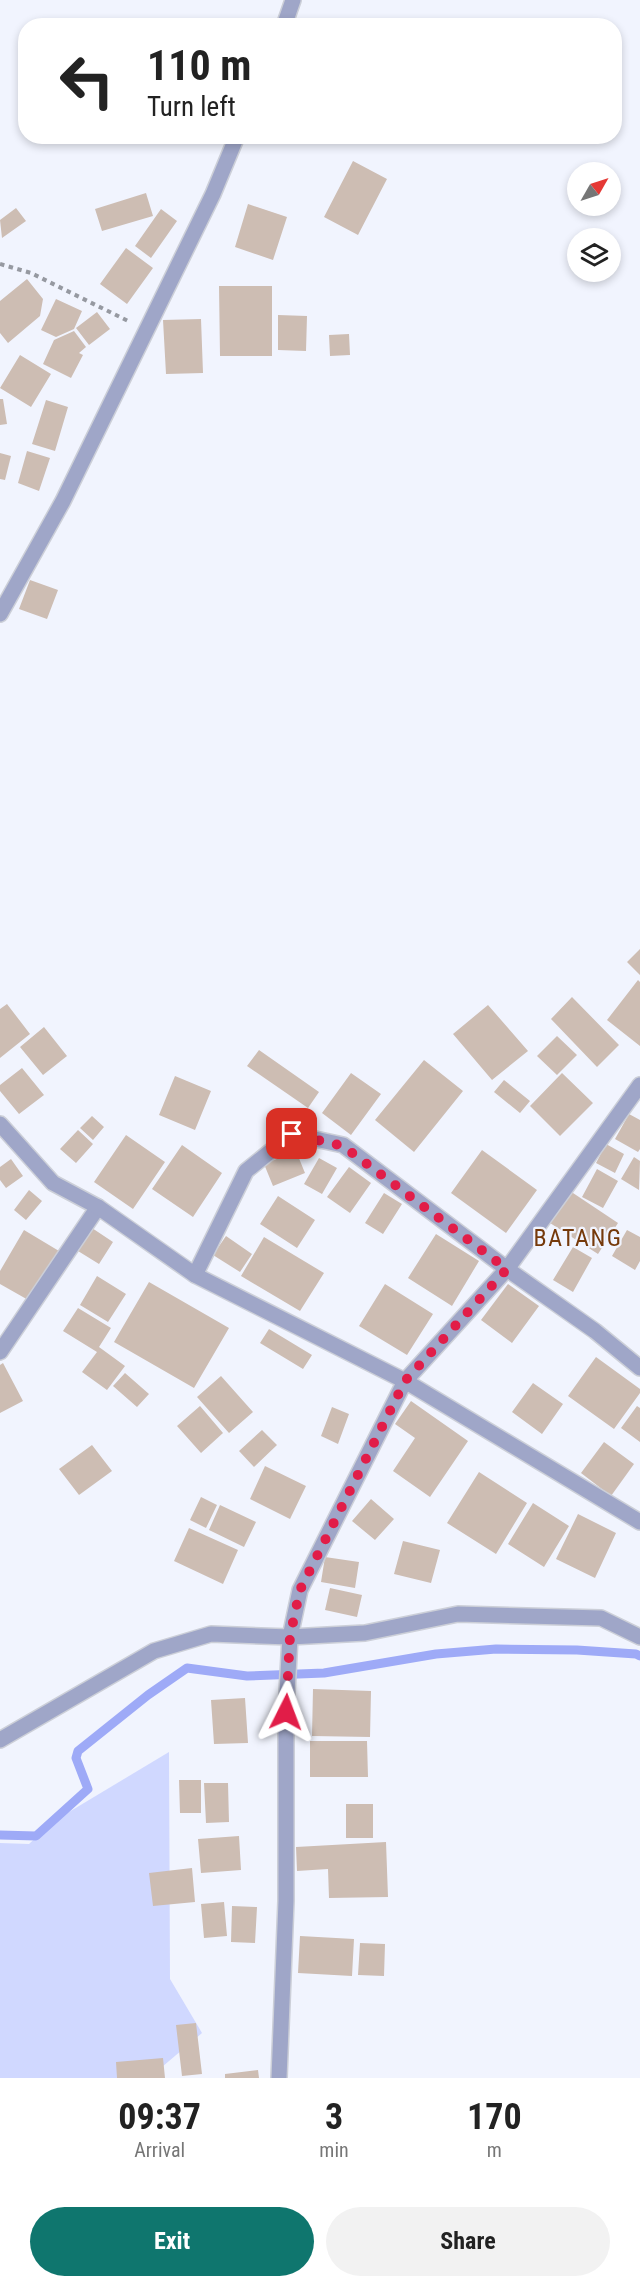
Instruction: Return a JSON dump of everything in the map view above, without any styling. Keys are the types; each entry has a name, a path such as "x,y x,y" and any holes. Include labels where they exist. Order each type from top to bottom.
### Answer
{"street":[{"path":"287,18 293,0"},
{"path":"0,614 63,501 213,194 234,144"},
{"path":"279,2078 286,1901 286,1712 290,1643 300,1590 405,1381 507,1269 640,1085"},
{"path":"0,1124 53,1183 98,1207 195,1275 405,1381 640,1522"},
{"path":"195,1275 246,1172 292,1134 343,1146 507,1269 595,1331 640,1368"},
{"path":"0,1352 98,1207"},
{"path":"0,1740 154,1652 211,1634 290,1643 365,1633 458,1614 601,1618 640,1637"}],"path":[{"path":"0,264 32,273 146,331"}],"shaded area":[{"path":"169,1752 170,1979 202,2033 149,2078 0,2078 0,1843 29,1844 54,1821"}],"building":[{"path":"353,161 387,179 358,235 324,217"},
{"path":"146,193 153,216 102,231 95,209"},
{"path":"248,204 287,217 273,260 235,247"},
{"path":"16,208 26,221 2,238 0,220"},
{"path":"161,209 177,221 151,258 135,246"},
{"path":"126,248 153,268 127,304 100,284"},
{"path":"27,279 43,299 40,316 8,343 0,333 0,301"},
{"path":"219,286 272,286 272,356 220,356"},
{"path":"56,299 82,311 74,329 56,337 41,330"},
{"path":"97,312 110,329 89,345 76,328"},
{"path":"278,315 307,316 306,351 278,350"},
{"path":"201,319 203,373 166,374 163,320"},
{"path":"74,331 86,347 79,353 83,355 71,378 43,364 54,340"},
{"path":"349,334 350,355 330,356 329,335"},
{"path":"20,355 51,374 31,407 0,388"},
{"path":"0,399 3,399 7,424 0,425"},
{"path":"46,400 68,407 55,451 32,444"},
{"path":"27,451 50,458 39,491 18,483"},
{"path":"0,453 11,456 5,480 0,479"},
{"path":"30,580 58,590 47,619 19,609"},
{"path":"640,949 640,975 627,962"},
{"path":"638,980 640,982 640,1046 607,1020"},
{"path":"572,997 619,1045 597,1067 551,1019"},
{"path":"7,1004 30,1034 0,1058 0,1009"},
{"path":"488,1005 528,1051 492,1080 453,1034"},
{"path":"44,1027 67,1056 43,1075 20,1047"},
{"path":"557,1036 577,1055 557,1075 537,1056"},
{"path":"259,1050 319,1092 308,1108 247,1066"},
{"path":"424,1060 463,1091 414,1152 375,1120"},
{"path":"22,1068 44,1095 19,1114 0,1091 0,1085"},
{"path":"351,1073 381,1094 351,1135 322,1113"},
{"path":"562,1073 593,1103 560,1136 530,1106"},
{"path":"175,1076 211,1091 195,1130 159,1115"},
{"path":"504,1080 530,1101 520,1113 494,1092"},
{"path":"629,1114 640,1120 640,1149 638,1152 615,1139"},
{"path":"92,1116 104,1127 93,1140 80,1128"},
{"path":"78,1130 93,1144 76,1163 60,1149"},
{"path":"126,1135 165,1162 133,1209 94,1182"},
{"path":"606,1144 624,1154 615,1173 596,1163"},
{"path":"182,1145 222,1173 193,1217 152,1189"},
{"path":"482,1150 537,1190 506,1233 451,1193"},
{"path":"296,1151 305,1173 273,1186 264,1164"},
{"path":"634,1157 640,1161 639,1190 621,1179"},
{"path":"319,1158 337,1168 322,1194 304,1184"},
{"path":"11,1159 23,1176 6,1188 0,1180 0,1167"},
{"path":"349,1167 371,1183 350,1213 327,1197"},
{"path":"597,1169 618,1181 603,1208 582,1197"},
{"path":"29,1190 42,1201 26,1220 14,1210"},
{"path":"570,1191 618,1223 598,1254 550,1223"},
{"path":"384,1193 402,1204 383,1234 365,1223"},
{"path":"278,1196 315,1220 297,1248 260,1224"},
{"path":"92,1228 113,1242 99,1264 78,1251"},
{"path":"24,1230 59,1251 30,1301 0,1284 0,1271"},
{"path":"627,1230 640,1237 640,1261 635,1270 612,1256"},
{"path":"436,1234 479,1261 452,1306 408,1278"},
{"path":"226,1236 252,1254 240,1272 213,1255"},
{"path":"264,1237 324,1273 300,1311 241,1276"},
{"path":"573,1247 592,1258 573,1292 553,1280"},
{"path":"97,1276 126,1294 108,1322 80,1305"},
{"path":"149,1282 229,1328 194,1388 114,1342"},
{"path":"385,1284 433,1314 407,1355 359,1326"},
{"path":"508,1284 539,1306 512,1343 481,1320"},
{"path":"78,1308 111,1328 99,1347 125,1366 107,1390 82,1372 97,1352 63,1331"},
{"path":"269,1329 312,1355 303,1369 260,1343"},
{"path":"596,1357 640,1389 640,1393 614,1429 568,1396"},
{"path":"3,1363 23,1401 0,1413 0,1365"},
{"path":"125,1373 149,1394 137,1407 113,1386"},
{"path":"221,1376 253,1412 229,1433 197,1397"},
{"path":"533,1383 563,1404 542,1434 512,1412"},
{"path":"411,1401 468,1441 430,1497 393,1471 415,1438 395,1424"},
{"path":"200,1406 223,1433 201,1453 177,1426"},
{"path":"637,1406 640,1408 640,1442 621,1428"},
{"path":"332,1407 349,1414 338,1444 321,1436"},
{"path":"262,1430 277,1445 254,1467 239,1451"},
{"path":"604,1442 634,1464 611,1496 581,1473"},
{"path":"92,1445 112,1471 79,1495 59,1469"},
{"path":"265,1466 306,1486 290,1519 250,1499"},
{"path":"479,1472 527,1503 496,1554 447,1523"},
{"path":"201,1497 217,1505 206,1528 190,1520"},
{"path":"371,1499 394,1519 375,1540 352,1521"},
{"path":"533,1503 569,1526 544,1567 508,1544"},
{"path":"220,1505 256,1522 244,1547 209,1530"},
{"path":"578,1514 616,1533 595,1578 556,1559"},
{"path":"189,1528 238,1550 223,1584 174,1561"},
{"path":"403,1541 440,1550 431,1583 394,1574"},
{"path":"325,1557 359,1562 355,1588 321,1582"},
{"path":"330,1588 362,1595 357,1617 325,1610"},
{"path":"313,1689 371,1691 370,1737 312,1736"},
{"path":"245,1698 248,1743 214,1744 211,1700"},
{"path":"310,1741 367,1741 368,1777 310,1777"},
{"path":"179,1780 201,1780 201,1813 180,1813"},
{"path":"204,1783 228,1783 229,1822 206,1823"},
{"path":"346,1804 373,1804 373,1838 346,1838"},
{"path":"239,1836 241,1870 201,1873 198,1839"},
{"path":"386,1842 388,1897 329,1898 328,1869 297,1871 296,1847"},
{"path":"192,1868 195,1902 153,1906 149,1873"},
{"path":"224,1902 227,1936 204,1938 201,1904"},
{"path":"232,1906 257,1907 255,1943 231,1942"},
{"path":"300,1936 354,1939 352,1976 298,1973"},
{"path":"360,1943 385,1944 384,1976 358,1975"},
{"path":"196,2023 202,2074 182,2076 176,2025"},
{"path":"163,2058 165,2078 117,2078 116,2062"},
{"path":"258,2070 259,2078 225,2078 225,2074"}],"waterway":[{"path":"0,1835 36,1836 88,1789 76,1758 78,1751 148,1695 187,1668 247,1676 324,1673 436,1654 496,1649 577,1650 640,1656"}],"district":[{"name":"BATANG","path":"578,1238"}],"route":[{"path":"286,1712 290,1636 300,1590 405,1381 507,1269 343,1146 292,1134"}]}
